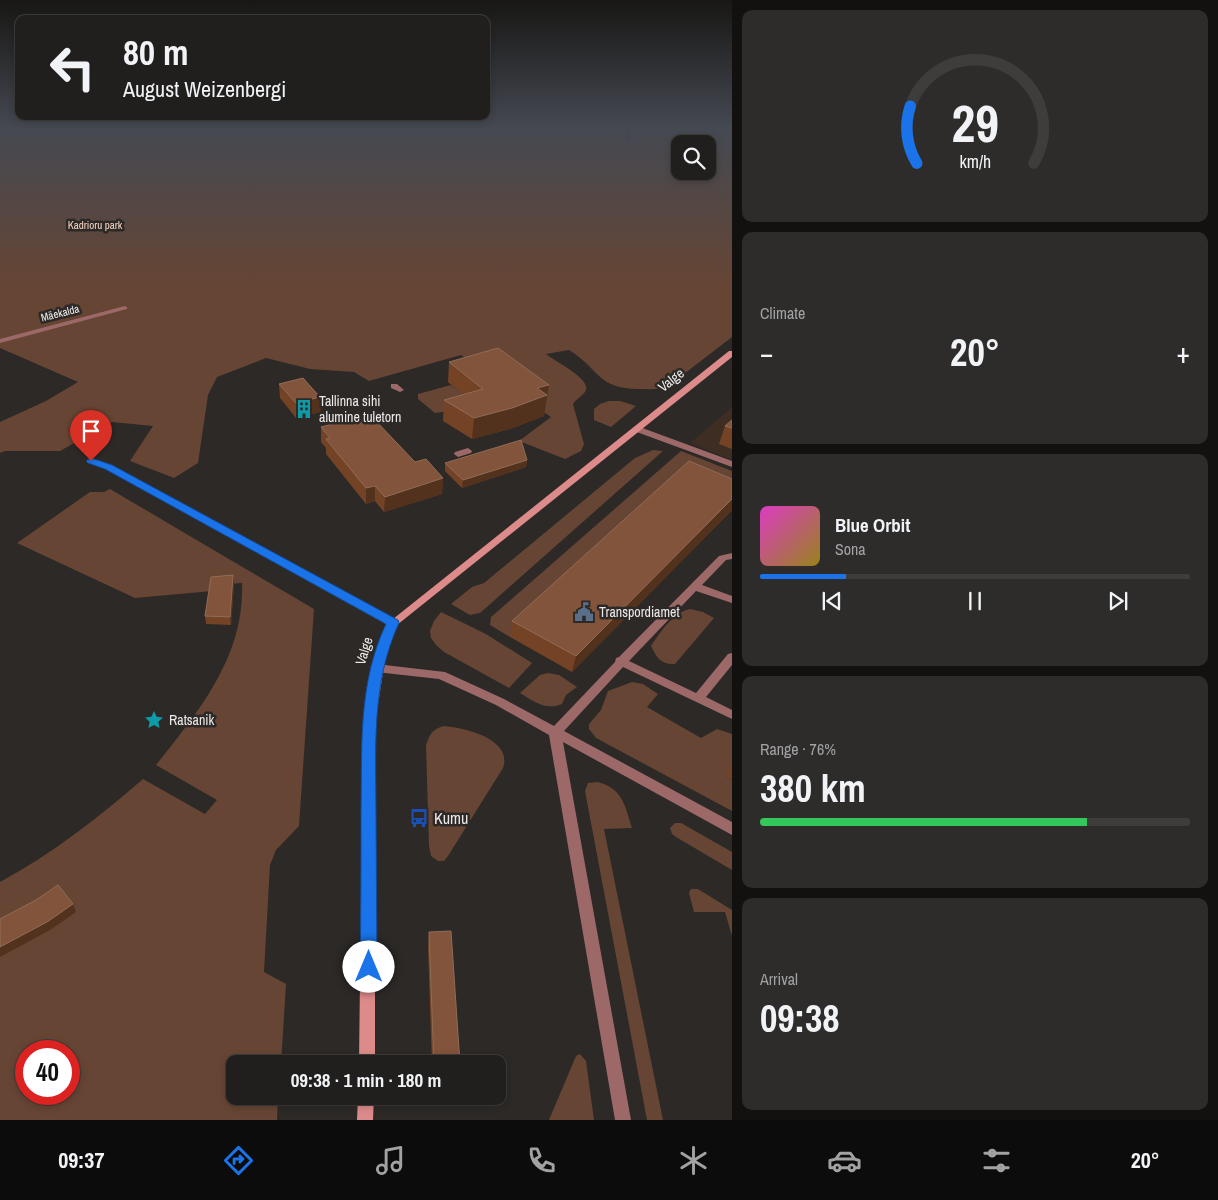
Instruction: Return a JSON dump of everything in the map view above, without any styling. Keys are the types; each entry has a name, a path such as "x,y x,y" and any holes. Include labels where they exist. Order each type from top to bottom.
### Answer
{"street":[{"name":"Valge","path":"367,1055 368,723 376,668 383,644 393,623 732,353"},
{"path":"366,1105 366,1120"}],"lane":[{"name":"Mäekalda","path":"0,341 125,308"},
{"path":"637,429 732,464"},
{"path":"458,454 468,451"},
{"path":"91,461 109,467 393,623"},
{"path":"555,733 620,661 694,586 723,558 732,556"},
{"path":"694,586 732,600"},
{"path":"698,699 732,657"},
{"path":"620,661 732,715"},
{"path":"376,668 441,675 500,702 732,829"},
{"path":"555,733 623,1120"}],"shaded area":[{"path":"732,407 732,460 690,443"}],"green space":[{"name":"Kadrioru park","path":"0,182 732,182 732,337 667,387 657,389 615,386 600,377 569,350 546,354 577,375 586,385 585,392 573,404 584,444 581,451 565,459 519,441 551,417 461,355 369,381 354,372 310,369 266,358 217,377 208,395 198,463 174,478 130,461 153,426 112,422 60,451 5,451 0,453 0,422 46,401 78,382 0,348"},
{"path":"451,385 474,403 435,413 418,399 418,394"},
{"path":"609,401 620,401 636,406 611,427 594,420 594,409 600,404"},
{"path":"653,450 663,451 480,613 470,615 451,604 472,587 484,583 635,458"},
{"path":"681,451 732,471 732,496 685,477 510,637 490,625 491,617"},
{"path":"110,489 314,609 299,826 276,850 270,865 264,972 286,984 282,1055 226,1055 226,1105 278,1105 277,1120 0,1120 0,882 75,834 143,779 205,814 217,800 156,765 203,703 227,658 236,635 241,610 242,583 211,585 212,591 135,598 17,543 90,492 104,492"},
{"path":"690,609 703,612 714,618 675,664 663,662 651,646 673,618"},
{"path":"441,612 486,634 532,663 509,688 444,652 431,638 430,631 434,621"},
{"path":"548,673 559,675 577,687 566,695 562,704 545,706 520,693 540,675"},
{"path":"632,682 643,684 658,694 647,707 701,738 717,729 732,734 732,767 726,777 732,780 732,811 596,738 589,729 589,724 601,710 608,691"},
{"path":"444,726 463,729 485,737 501,749 504,758 503,768 448,856 444,861 438,861 431,856 429,846 426,745 432,733"},
{"path":"598,782 613,789 622,799 632,828 604,829 663,1120 647,1120 585,791 588,783"},
{"path":"675,823 681,823 732,852 732,870 672,834 670,828"},
{"path":"691,889 698,889 732,910 732,936 725,912 694,912 689,893"},
{"path":"580,1054 586,1061 594,1120 549,1120 576,1056"}],"building":[{"path":"498,348 549,385 537,388 547,395 512,408 474,418 444,400 483,389 449,362"},
{"path":"303,378 320,397 296,403 279,384"},
{"path":"362,416 368,422 375,420 415,462 426,459 443,478 385,497 375,486 366,488 326,439 330,438 321,427"},
{"path":"732,420 732,428 725,426"},
{"path":"521,440 527,460 463,480 445,463"},
{"path":"689,461 732,479 732,499 576,656 512,621"},
{"path":"233,575 230,617 205,616 211,577"},
{"path":"58,885 73,904 47,922 0,947 0,919 36,900"},
{"path":"451,931 459,1055 434,1055 429,932"}],"place":[{"name":"Tallinna sihi alumine tuletorn","path":"304,409"},
{"name":"Transpordiamet","path":"584,612"},
{"name":"Ratsanik","path":"154,720"},
{"name":"Kumu","path":"419,818"}],"route":[{"path":"91,461 109,467 393,623 383,644 376,668 368,723 369,967"}]}
